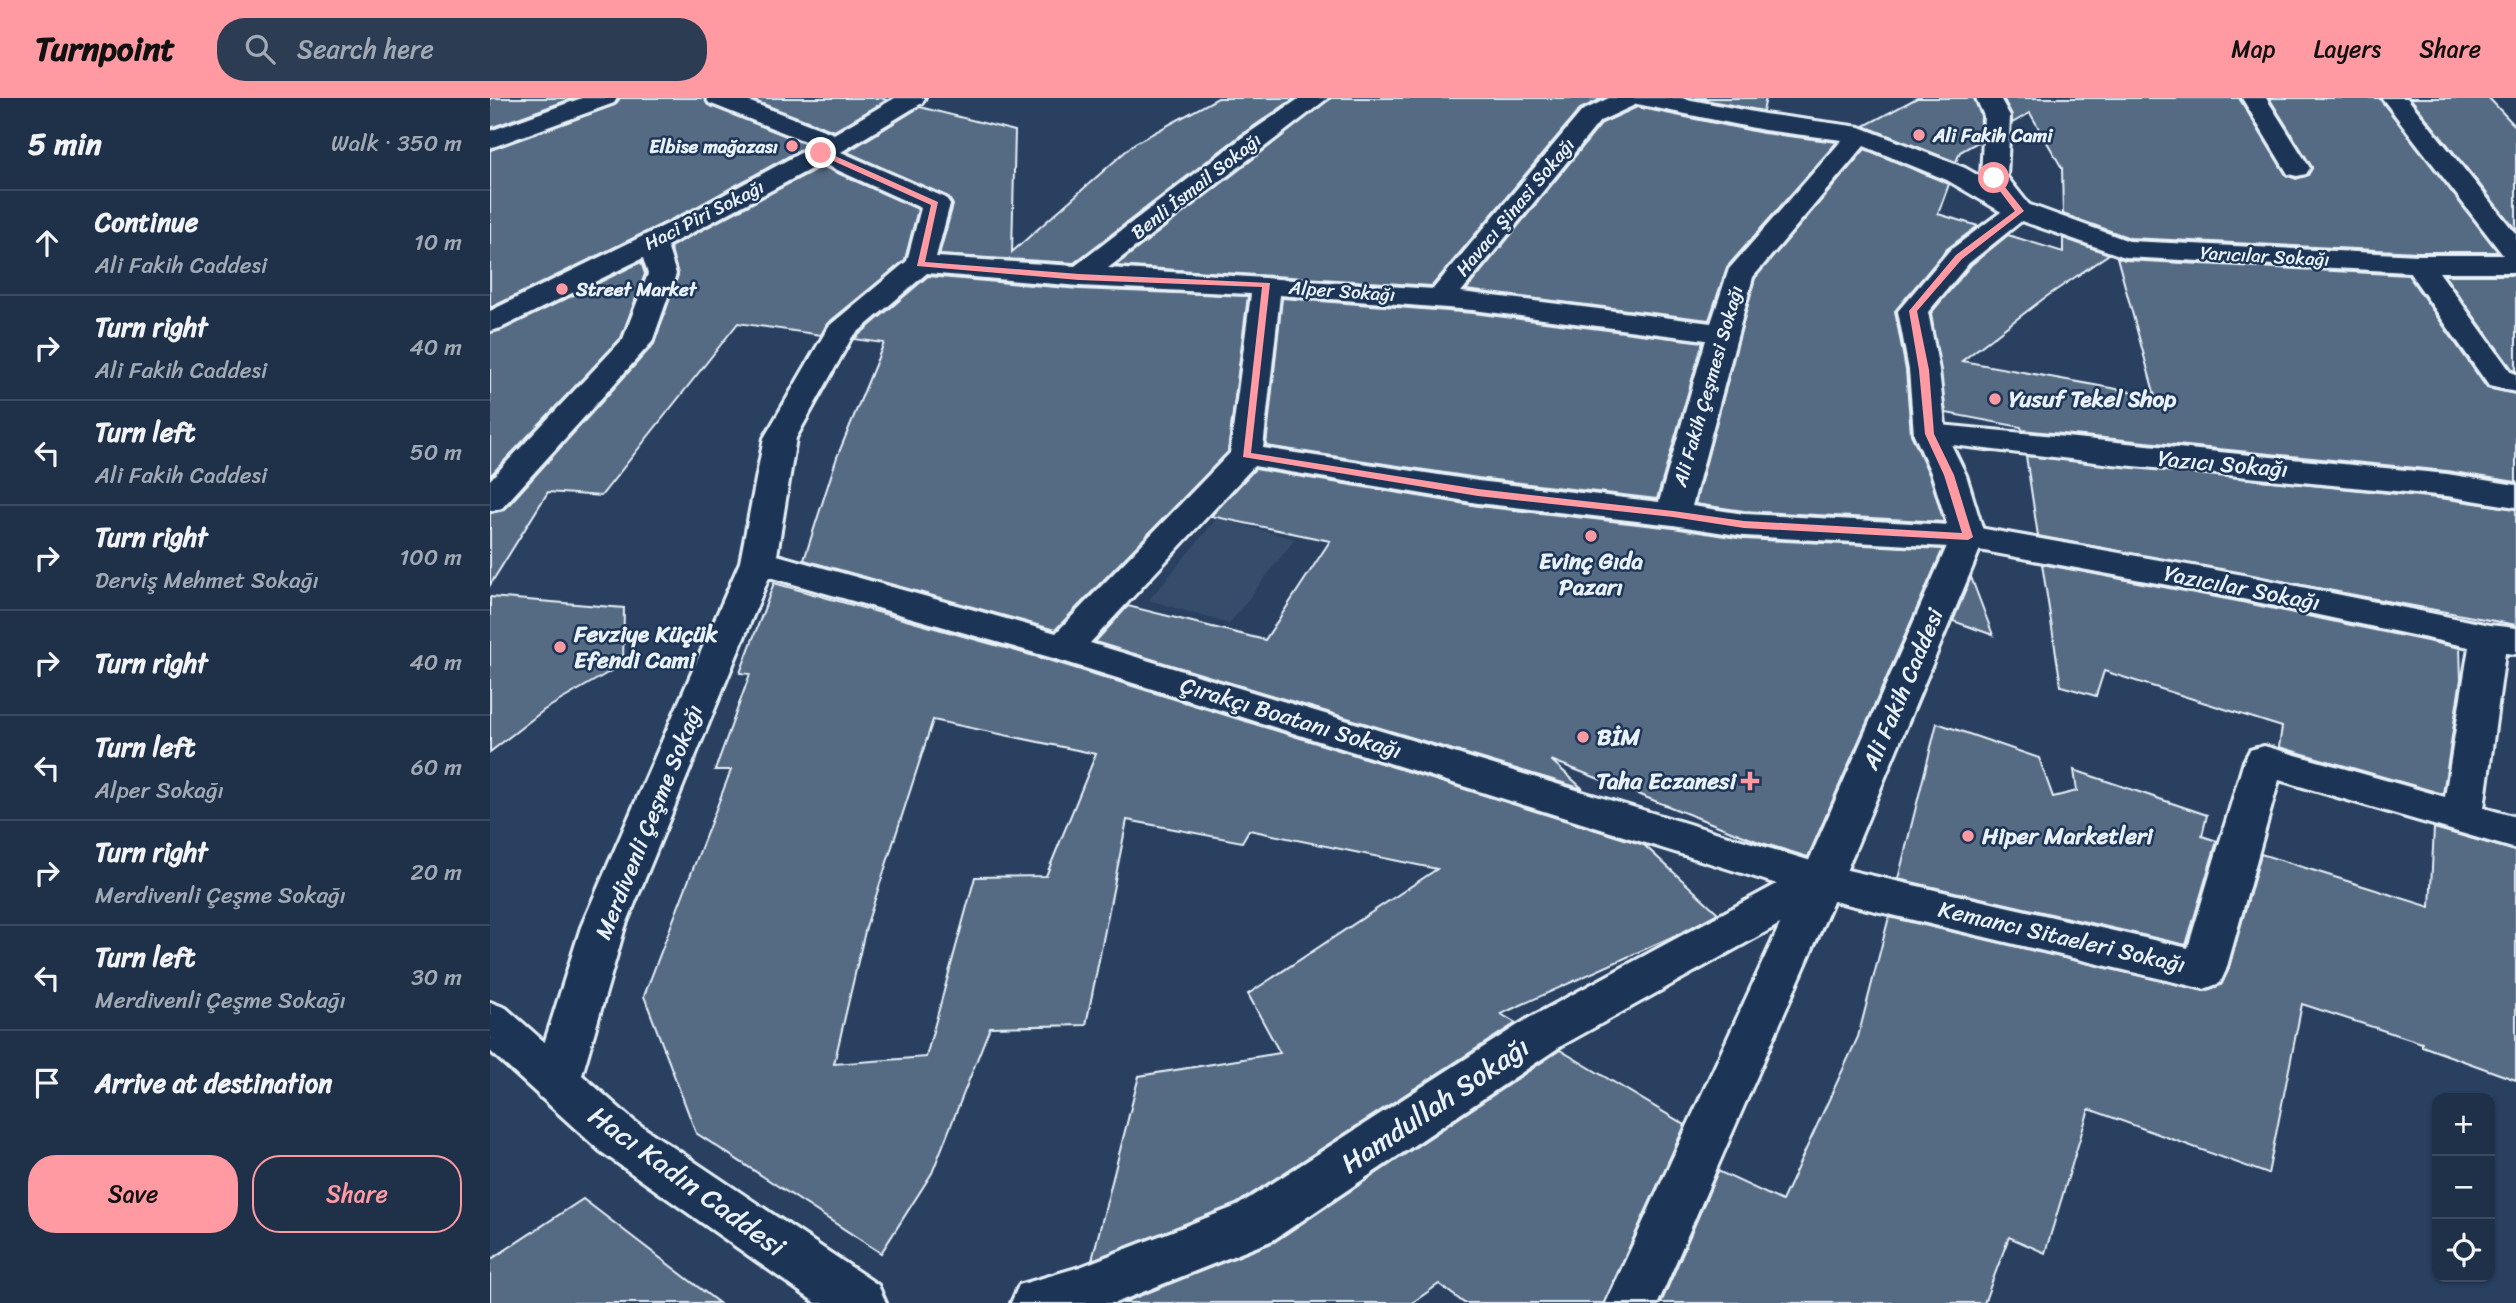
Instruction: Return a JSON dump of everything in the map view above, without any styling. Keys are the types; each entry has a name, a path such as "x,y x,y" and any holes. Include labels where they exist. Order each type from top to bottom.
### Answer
{"street":[{"path":"490,140 605,98"},
{"path":"718,98 828,148 936,204 920,264"},
{"name":"Haci Piri Sokağı","path":"490,322 652,243 828,148 913,98"},
{"name":"Benli İsmail Sokağı","path":"1079,277 1252,142 1316,98"},
{"name":"Havacı Şinasi Sokağı","path":"1440,299 1591,116 1629,98"},
{"path":"1644,98 1764,122 1860,135 1956,174 2020,211"},
{"path":"1764,122 1774,98"},
{"path":"1988,98 1997,116 1994,178 2020,211"},
{"path":"2254,98 2297,168"},
{"path":"2394,98 2516,253"},
{"name":"Ali Fakih Çeşmesi Sokağı","path":"1673,514 1721,333 1740,275 1860,135"},
{"path":"1968,537 1949,475 1930,434 1924,370 1913,311 1959,257 2020,211"},
{"name":"Yarıcılar Sokağı","path":"2020,211 2125,249 2418,264 2516,263"},
{"path":"490,500 637,342 662,274 652,243"},
{"name":"Alper Sokağı","path":"920,264 1079,277 1267,285 1440,299 1721,333"},
{"name":"Merdivenli Çeşme Sokağı","path":"556,1082 603,927 758,562 780,438 840,332 920,264"},
{"path":"2418,264 2500,379 2516,383"},
{"path":"1064,648 1246,455 1267,285"},
{"name":"Yazıcı Sokağı","path":"1930,434 2447,485 2516,496"},
{"name":"Yazıcılar Sokağı","path":"1246,455 1478,492 1673,514 1744,525 1968,537 2238,586 2502,640"},
{"name":"Ali Fakih Caddesi","path":"1632,1303 1821,881 1968,537"},
{"name":"Çırakçı Boatanı Sokağı","path":"758,562 1064,648 1821,881"},
{"path":"2462,817 2502,640"},
{"name":"Kemancı Sitaeleri Sokağı","path":"1821,881 2204,970 2264,761 2516,833"},
{"name":"Hamdullah Sokağı","path":"1037,1303 1080,1292 1255,1223 1545,1032 1821,881"},
{"name":"Hacı Kadın Caddesi","path":"490,1022 617,1136 860,1303"}],"shaded area":[{"path":"1217,518 1295,539 1229,624 1149,600"}],"building":[{"path":"490,98 574,98 490,128"},
{"path":"620,98 704,98 708,105 809,145 693,209 490,308 490,150 615,105"},
{"path":"747,98 881,98 887,100 834,131"},
{"path":"1218,98 1295,98 1241,135 1074,263 939,255 953,205 948,197 847,152 920,107 1015,131 1012,252 1135,143"},
{"path":"1331,98 1603,98 1580,109 1432,286 1115,266"},
{"path":"1695,98 1766,98 1763,111"},
{"path":"1917,98 1974,98 1981,116 1980,141 1960,152 1956,162 1864,126"},
{"path":"2003,98 2239,98 2286,175 2296,179 2308,175 2312,167 2269,98 2379,98 2498,252 2418,252 2130,238 2063,214 2062,168 2030,113 2012,123 2012,115"},
{"path":"2410,98 2489,98 2516,127 2516,230"},
{"path":"1637,107 1763,133 1837,142 1727,267 1709,320 1466,290 1602,123"},
{"path":"1865,149 1949,184 1938,214 1978,226 1947,249 1895,311 1906,370 1911,434 1930,476 1944,522 1744,511 1695,504 1755,278"},
{"path":"822,166 918,209 905,260 827,324 821,335 738,323 601,496 548,492 490,585 490,513 504,510 654,344 678,275 670,247"},
{"path":"2008,235 2063,252 2063,238 2109,254 2043,299 1962,361 2155,396 2117,257 2125,260 2408,275 2487,388 2516,394 2516,482 2447,471 2022,430 2021,427 1946,413 1931,313 1971,265"},
{"path":"641,262 645,274 621,338 490,476 490,333 502,330"},
{"path":"2444,275 2516,275 2516,371 2513,370"},
{"path":"928,276 1079,289 1248,296 1228,452 1055,630 804,560 837,457 884,343 854,339"},
{"path":"1282,298 1473,313 1703,342 1657,499 1478,478 1266,446"},
{"path":"2026,456 2447,499 2516,509 2516,625 2038,536"},
{"path":"1255,469 1478,506 1673,528 1744,539 1943,549 1808,857 1759,842 1551,760 1583,789 1095,642 1128,606 1265,640 1330,541 1211,516"},
{"path":"2042,564 2237,601 2460,648 2461,679 2443,794 2279,747 2282,727 2104,671 2096,696 2061,686"},
{"path":"1971,577 1993,635 1953,621"},
{"path":"774,583 1052,661 1644,845 1718,913 1685,931 1501,1014 1516,1023 1236,1204 1092,1260 1139,1076 1280,1053 1248,994 1437,869 1249,830 1242,842 1127,820 1086,1025 990,1027 932,1173 881,1253 696,1133 644,996 731,770 715,770 750,674 740,673","holes":["933,720 1096,754 1046,876 975,877 926,1057 834,1064 866,927"]},
{"name":"Fevziye Küçük Efendi Cami","path":"490,597 624,608 623,664 544,710 490,752"},
{"path":"1937,723 2039,758 2053,797 2077,791 2074,770 2207,815 2202,836 2217,841 2186,945 1898,879"},
{"path":"2434,828 2516,851 2516,1080 2422,1046 2422,1043 2302,1004 2268,1174 2089,1109 2045,1253 2009,1237 1984,1303 1661,1303 1718,1171 1782,1201 1858,1037 1889,917 2205,991 2221,985 2228,971 2261,854 2430,907"},
{"path":"1560,1050 1685,1125 1604,1303 1464,1303 1439,1284 1412,1303 1122,1303 1274,1242"},
{"path":"583,1199 719,1303 490,1303 490,1260"}],"place":[{"name":"Ali Fakih Cami","path":"1919,135"},
{"name":"Elbise mağazası","path":"792,146"},
{"name":"Street Market","path":"562,289"},
{"name":"Yusuf Tekel Shop","path":"1995,399"},
{"name":"Evinç Gıda Pazarı","path":"1591,536"},
{"name":"Fevziye Küçük Efendi Cami","path":"560,647"},
{"name":"BİM","path":"1583,737"},
{"name":"Taha Eczanesi","path":"1750,781"},
{"name":"Hiper Marketleri","path":"1968,836"}],"route":[{"path":"821,153 936,204 920,264 1079,277 1267,285 1246,455 1478,492 1673,514 1744,525 1968,537 1949,475 1930,434 1924,370 1913,311 1959,257 2020,211 1994,178"}]}
